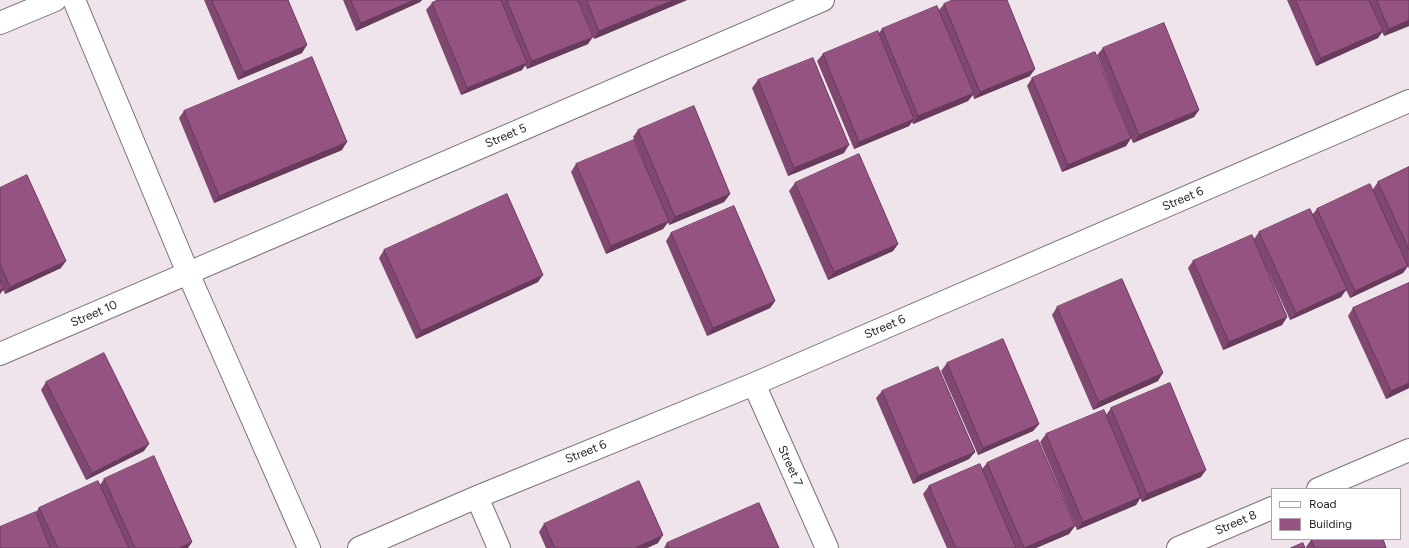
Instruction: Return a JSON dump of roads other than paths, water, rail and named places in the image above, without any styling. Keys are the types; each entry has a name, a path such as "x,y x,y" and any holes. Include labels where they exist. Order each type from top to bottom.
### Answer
{"street":[{"path":"0,23 55,0"},
{"path":"74,0 188,273 309,548"},
{"name":"Street 5","path":"188,273 823,0"},
{"name":"Street 6","path":"359,548 477,497 754,384 1409,101"},
{"name":"Street 10","path":"0,354 188,273"},
{"name":"Street 7","path":"754,384 827,548"},
{"path":"1320,488 1409,450"},
{"path":"477,497 499,548"},
{"name":"Street 8","path":"1178,548 1271,508"}]}
